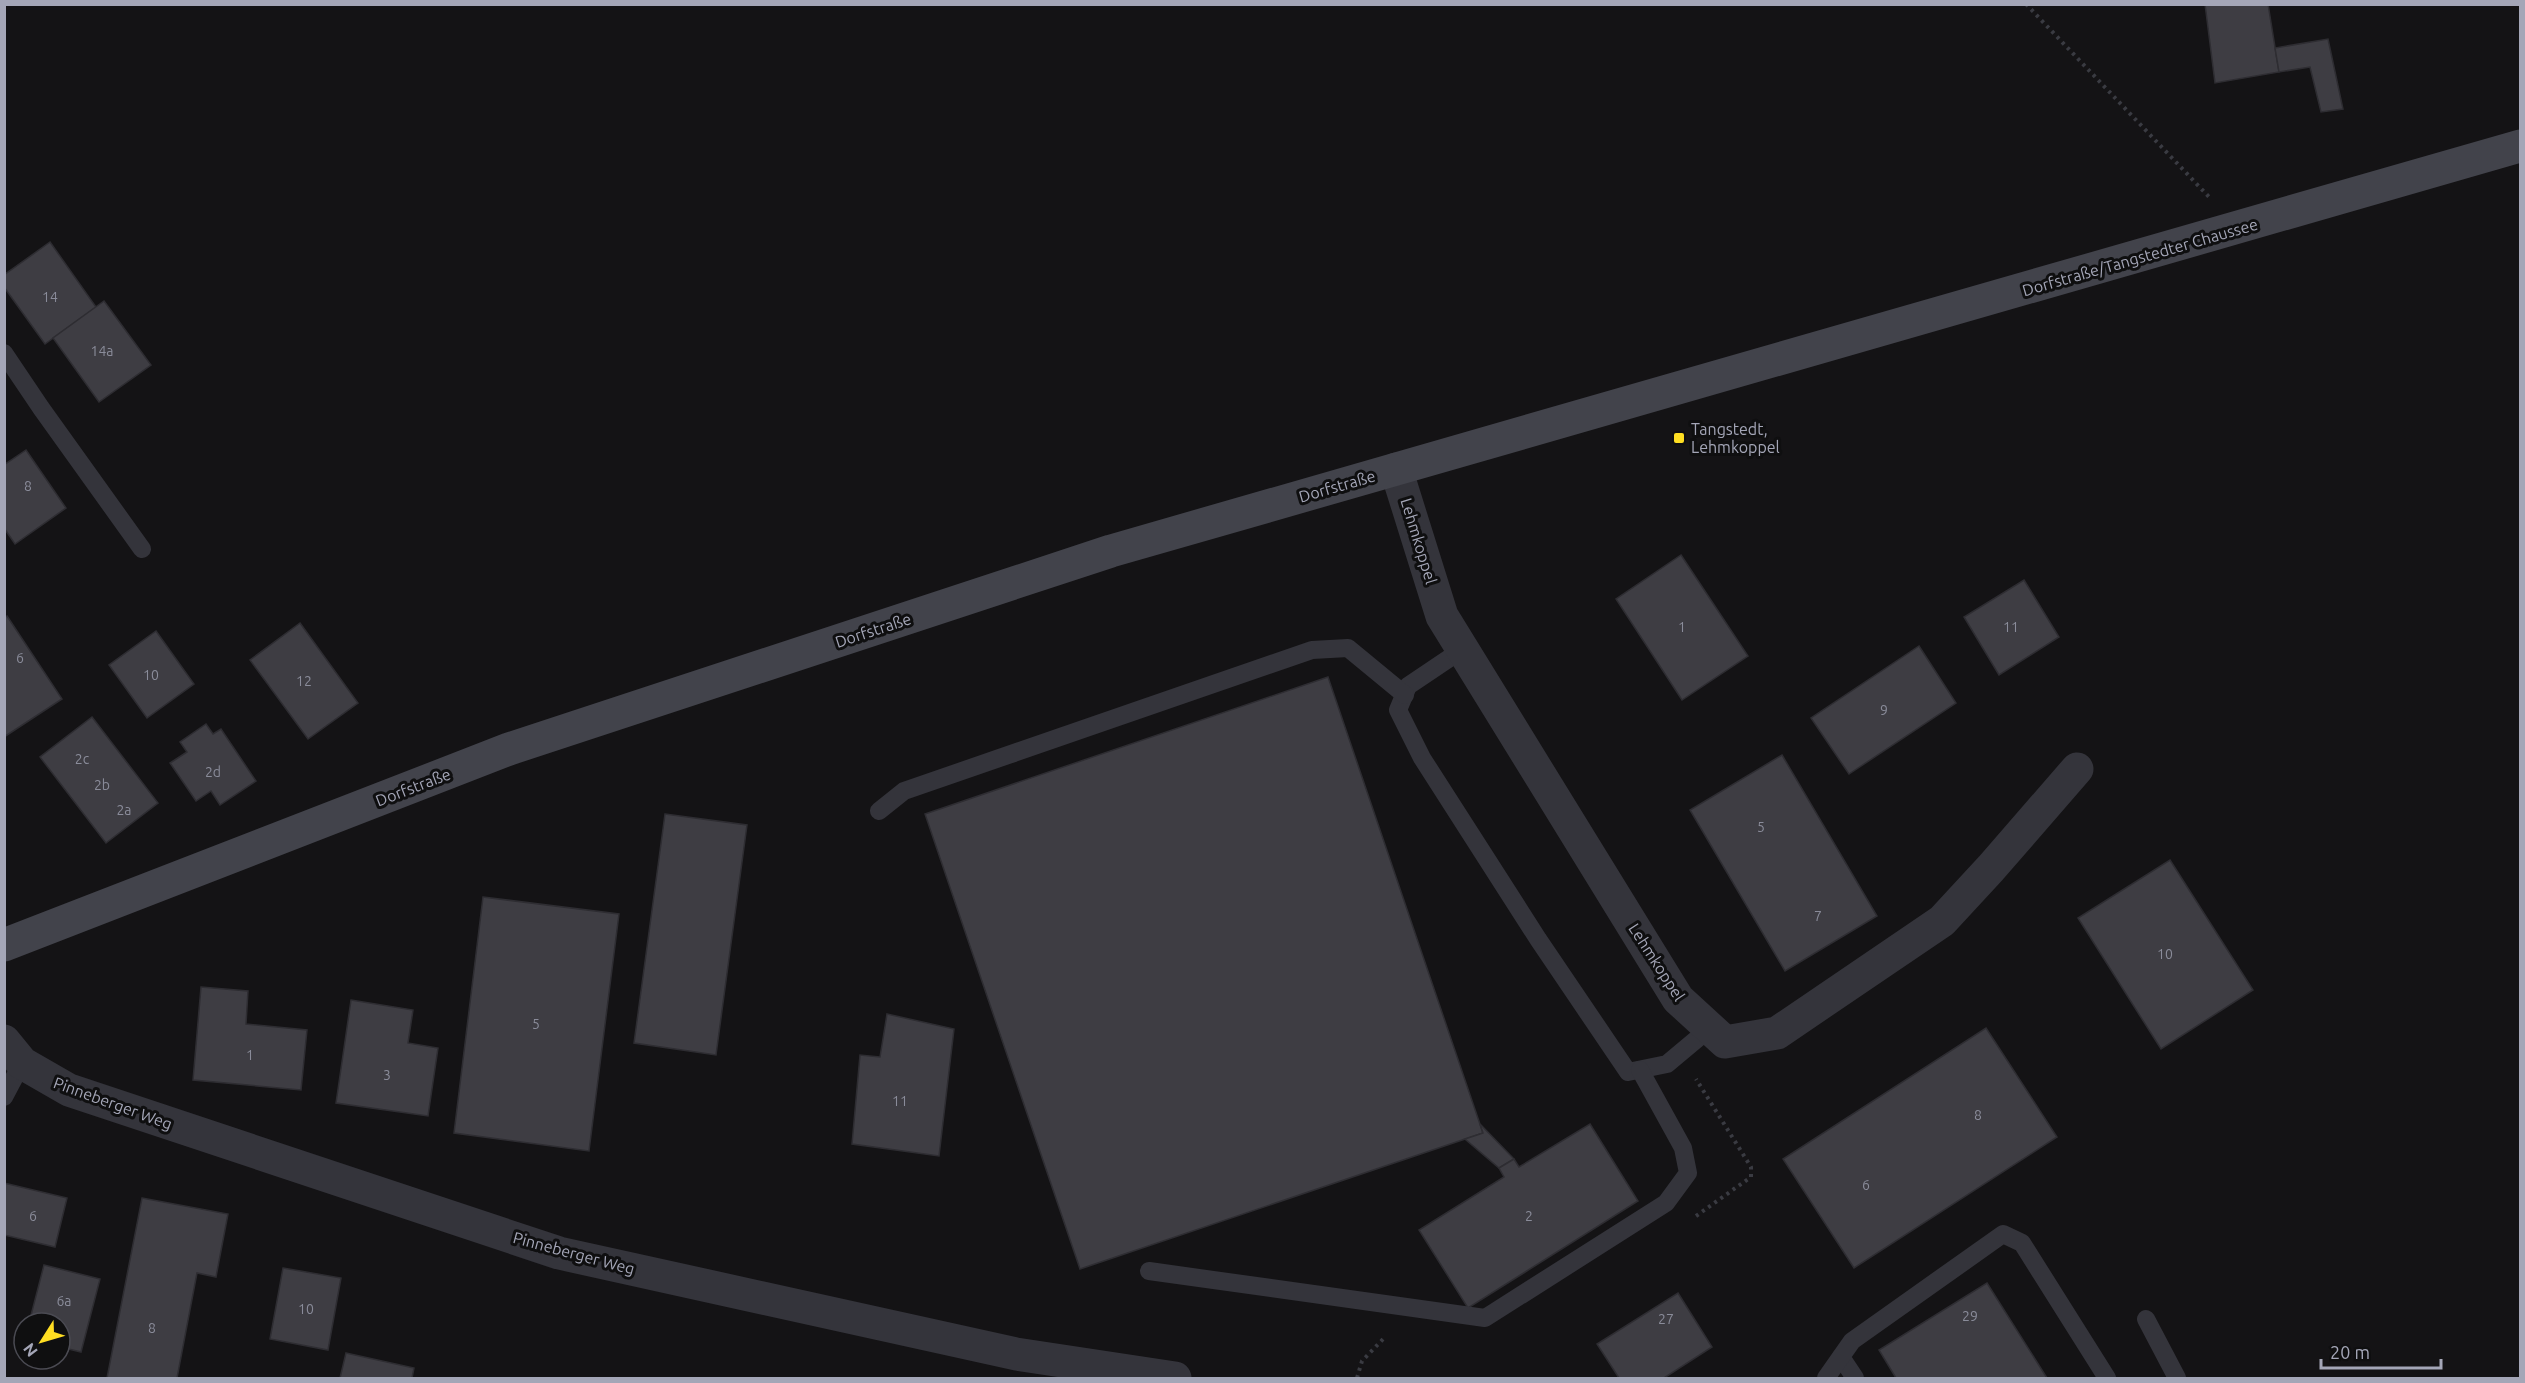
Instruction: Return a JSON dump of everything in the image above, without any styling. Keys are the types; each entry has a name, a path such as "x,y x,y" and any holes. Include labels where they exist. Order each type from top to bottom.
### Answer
{"main road":[{"name":"Dorfstraße/Tangstedter Chaussee","path":"1758,366 2520,146"},
{"name":"Dorfstraße","path":"4,945 509,749 1112,551 1758,366"}],"street":[{"name":"Lehmkoppel","path":"1396,470 1442,616 1678,999 1725,1042 1777,1033 1942,921 2077,769"},
{"name":"Pinneberger Weg","path":"13,1052 69,1090 559,1253 1016,1354 1174,1378"}],"lane":[{"path":"4,353 142,549"},
{"path":"879,811 904,791 1312,650 1348,648 1405,694"},
{"path":"1463,649 1408,686 1398,710 1422,758 1538,939 1628,1072 1667,1064 1710,1028"},
{"path":"4,1097 13,1052"},
{"path":"1149,1271 1485,1318 1666,1203 1688,1173 1683,1148 1640,1070"},
{"path":"1826,1378 1852,1341 2003,1234 2022,1243 2107,1378"},
{"path":"2145,1319 2176,1378"},
{"path":"1841,1357 1855,1378"}],"path":[{"path":"2026,4 2239,229"}],"building":[{"path":"2205,4 2268,4 2279,72 2215,83"},
{"path":"2328,39 2343,109 2321,112 2310,67 2279,72 2275,48"},
{"path":"50,242 96,307 45,344 4,287 4,275"},
{"path":"104,301 151,365 99,402 53,338"},
{"path":"26,450 66,508 15,544 4,528 4,465"},
{"path":"1681,555 1748,656 1682,700 1616,599"},
{"path":"2024,580 2059,637 1999,675 1964,617"},
{"path":"7,616 62,699 4,737 4,618"},
{"path":"300,623 358,703 308,739 250,660"},
{"path":"156,631 194,684 147,718 109,665"},
{"path":"1919,646 1956,703 1849,774 1811,718"},
{"path":"1328,677 1483,1133 1080,1269 925,814"},
{"path":"92,717 158,803 106,843 40,757"},
{"path":"206,724 213,734 221,729 256,781 220,805 211,791 196,801 170,763 187,752 180,742"},
{"path":"1782,755 1877,916 1785,971 1690,810"},
{"path":"665,814 747,825 716,1055 634,1043"},
{"path":"2170,860 2253,990 2161,1049 2078,918"},
{"path":"483,897 619,914 589,1151 454,1133"},
{"path":"201,987 248,991 246,1024 307,1030 301,1090 193,1080"},
{"path":"351,1000 413,1010 408,1043 438,1048 428,1116 336,1103"},
{"path":"887,1014 954,1029 939,1156 852,1144 860,1055 880,1057"},
{"path":"1986,1028 2057,1137 1854,1268 1783,1159"},
{"path":"1480,1124 1514,1159 1499,1168 1465,1139 1483,1133"},
{"path":"1590,1124 1638,1201 1468,1308 1419,1230 1504,1177 1499,1168 1514,1159 1519,1167"},
{"path":"4,1183 67,1198 55,1247 4,1235"},
{"path":"142,1198 228,1214 216,1277 197,1273 177,1378 107,1378"},
{"path":"44,1265 100,1279 81,1352 72,1350 72,1311 32,1311"},
{"path":"283,1268 341,1278 328,1350 270,1339"},
{"path":"1987,1283 2047,1378 1896,1378 1879,1350"},
{"path":"1678,1293 1712,1347 1664,1378 1619,1378 1597,1344"},
{"path":"346,1353 414,1368 412,1378 340,1378"}],"place":[{"name":"Tangstedt, Lehmkoppel","path":"1679,438"}]}
